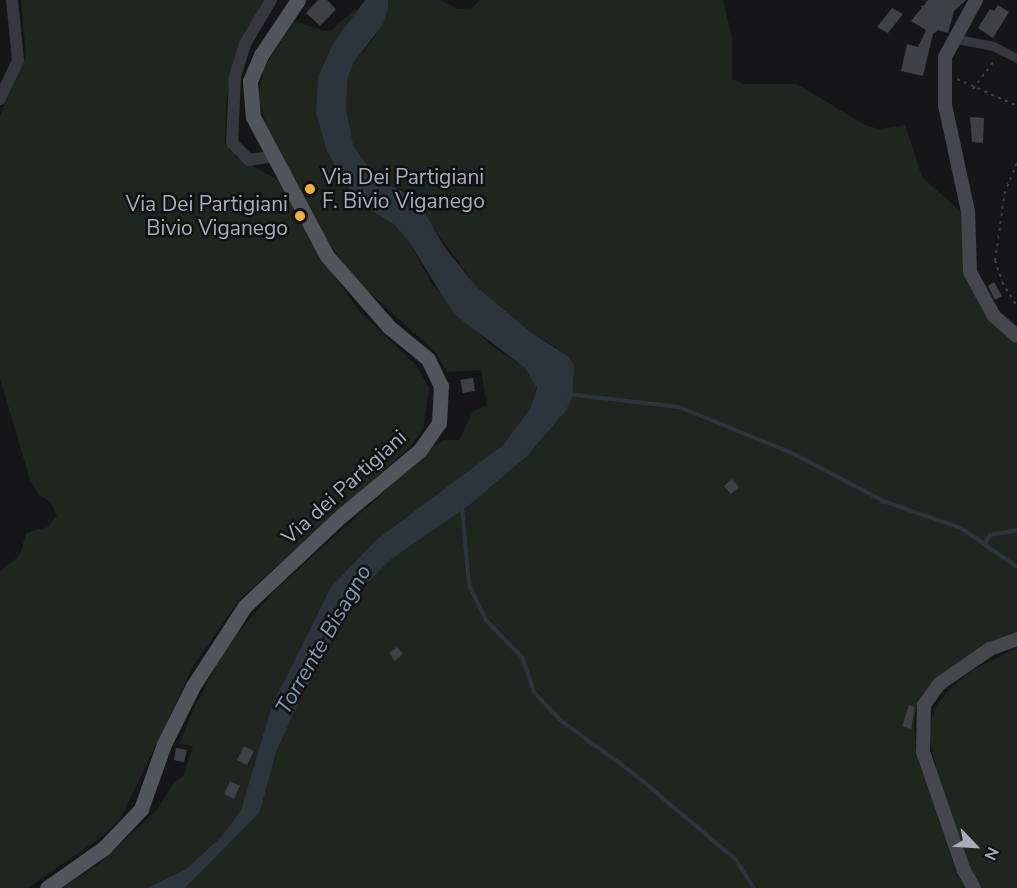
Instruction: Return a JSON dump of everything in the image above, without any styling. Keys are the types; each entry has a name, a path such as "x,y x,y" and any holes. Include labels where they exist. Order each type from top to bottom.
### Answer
{"main road":[{"name":"Via dei Partigiani","path":"47,888 104,848 141,809 164,744 193,686 245,606 341,516 420,450 439,423 441,386 428,358 389,327 327,256 253,117 250,81 261,55 298,0"},
{"path":"976,0 952,38 945,57 945,105 968,211 970,272 994,316 1017,336"},
{"path":"974,888 964,871 923,752 923,714 939,684 990,650 1017,639"}],"street":[{"path":"0,99 18,60 12,0"},
{"path":"271,0 245,44 235,77 232,143 249,160 273,156"},
{"path":"952,38 988,44 1017,58"}],"path":[{"path":"921,6 933,13 945,13"},
{"path":"973,89 996,61 988,51 988,44"},
{"path":"952,72 960,82 973,89 1017,106"},
{"path":"1017,163 1005,191 995,260 1002,282 1017,306"}],"shaded area":[{"path":"21,0 263,0 234,60 226,101 225,145 237,158 277,179 326,264 360,312 417,366 429,388 424,427 410,447 239,600 194,665 122,816 104,835 28,888 0,888 0,572 20,555 26,533 48,527 57,516 51,502 38,494 30,480 0,378 0,116 26,55"},
{"path":"388,0 440,0 458,9 472,8 480,0 723,0 732,37 732,79 744,84 797,84 865,125 879,129 905,125 922,177 961,212 965,273 1006,334 1017,344 1017,631 987,643 934,679 918,702 914,722 916,753 957,874 966,888 185,888 260,812 276,752 305,689 322,663 344,607 389,561 472,503 527,456 565,412 556,347 529,331 476,286 407,192 377,179 352,145 346,108 348,76 354,62 375,37"},
{"path":"354,10 361,10 333,44 356,201 395,225 409,242 432,284 488,343 526,368 537,387 530,409 503,445 376,540 331,587 271,708 241,810 222,836 186,869 147,888 62,888 100,863 156,811 173,784 184,775 193,746 179,744 196,704 228,644 274,591 437,444 443,440 459,440 473,411 487,405 481,370 447,372 437,354 354,278 320,230 267,127 258,97 264,67 295,21 323,31 331,30"},
{"path":"1017,648 1017,888 983,888 965,861 940,785 928,732 936,706 951,688 974,669"}],"water":[{"name":"Torrente Bisagno","path":"365,0 388,0 388,8 383,24 354,62 348,76 346,108 353,145 377,179 416,198 445,248 476,286 529,331 569,357 574,366 572,398 565,412 527,456 472,503 389,561 344,607 322,663 305,689 276,752 260,812 185,888 147,888 186,869 222,836 241,810 271,708 331,587 376,540 503,445 530,409 537,388 525,368 454,314 409,242 395,225 356,201 327,151 316,113 318,77 333,44"}],"building":[{"path":"318,0 327,0 336,9 320,26 306,13"},
{"path":"928,0 966,0 954,11 948,33 938,30 933,34 923,76 901,71 907,44 918,47 926,30 911,21"},
{"path":"998,5 1009,12 993,38 978,28 990,9 994,11"},
{"path":"892,8 903,14 888,33 877,27"},
{"path":"970,117 984,118 983,143 972,142"},
{"path":"994,282 1002,296 995,300 988,286"},
{"path":"473,378 475,391 463,393 460,380"},
{"path":"732,479 739,487 731,494 724,486"},
{"path":"397,647 403,654 395,661 389,653"},
{"path":"909,705 915,707 911,729 902,726"},
{"path":"244,746 254,751 247,765 237,760"},
{"path":"176,748 187,750 184,762 174,760"},
{"path":"230,781 240,786 234,799 224,794"}],"waterway":[{"path":"567,394 679,407 794,454 883,501 961,528 1017,567"},
{"path":"462,507 469,585 486,620 522,657 534,692 560,720 633,773 735,859 754,888"},
{"path":"985,543 990,535 1017,530"}],"place":[{"name":"Via Dei Partigiani F. Bivio Viganego","path":"310,189"},
{"name":"Via Dei Partigiani Bivio Viganego","path":"300,216"}]}
